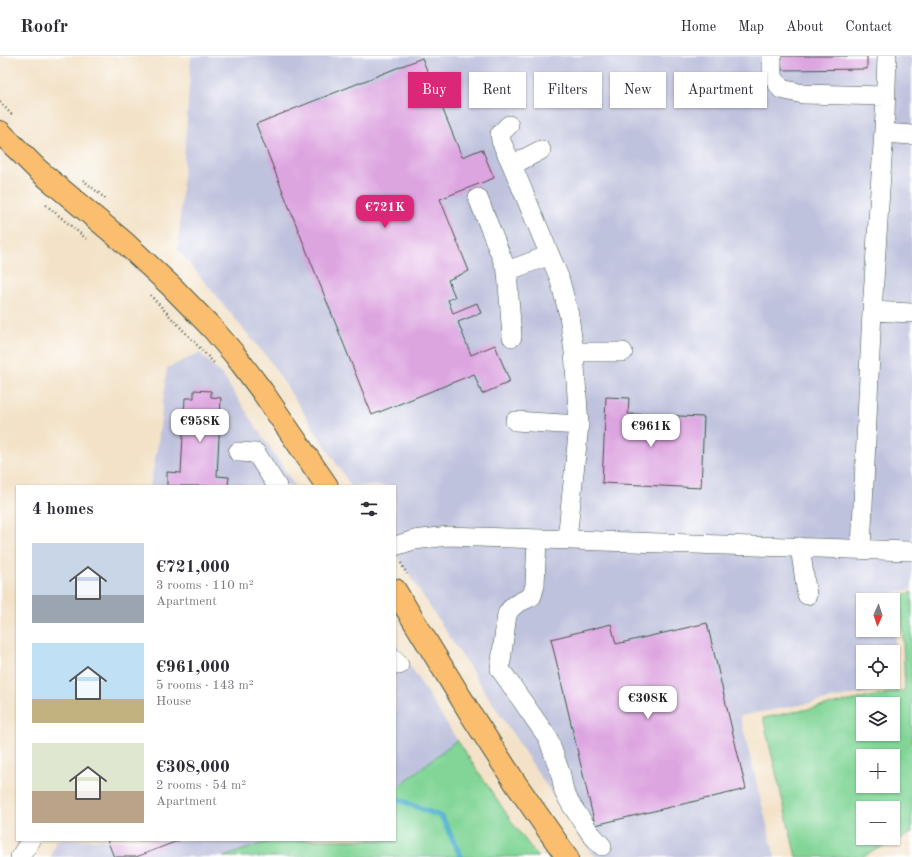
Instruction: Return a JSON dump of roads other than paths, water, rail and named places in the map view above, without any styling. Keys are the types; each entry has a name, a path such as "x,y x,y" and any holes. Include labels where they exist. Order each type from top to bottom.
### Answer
{"main road":[{"path":"0,132 44,175 125,243 172,287 212,328 235,355 262,391 326,485"},
{"path":"396,592 472,716 516,784 567,857"}],"lane":[{"path":"772,56 772,75 781,90 803,94 885,96"},
{"path":"861,550 872,311 884,133 886,56"},
{"path":"509,125 500,134 501,141 559,278 569,315 574,352 579,425 567,540"},
{"path":"884,133 912,135"},
{"path":"512,165 541,150"},
{"path":"478,198 508,271 512,337"},
{"path":"508,271 550,255"},
{"path":"872,311 912,313"},
{"path":"574,352 623,352"},
{"path":"515,421 579,425"},
{"path":"238,452 256,453 276,485"},
{"path":"396,546 414,540 448,536 909,551"},
{"path":"537,539 535,585 532,596 510,608 507,614 500,669 548,738 561,775 564,792 591,834 602,846"},
{"path":"800,547 807,595"}],"waterway":[{"path":"396,798 442,817 461,857"}]}
